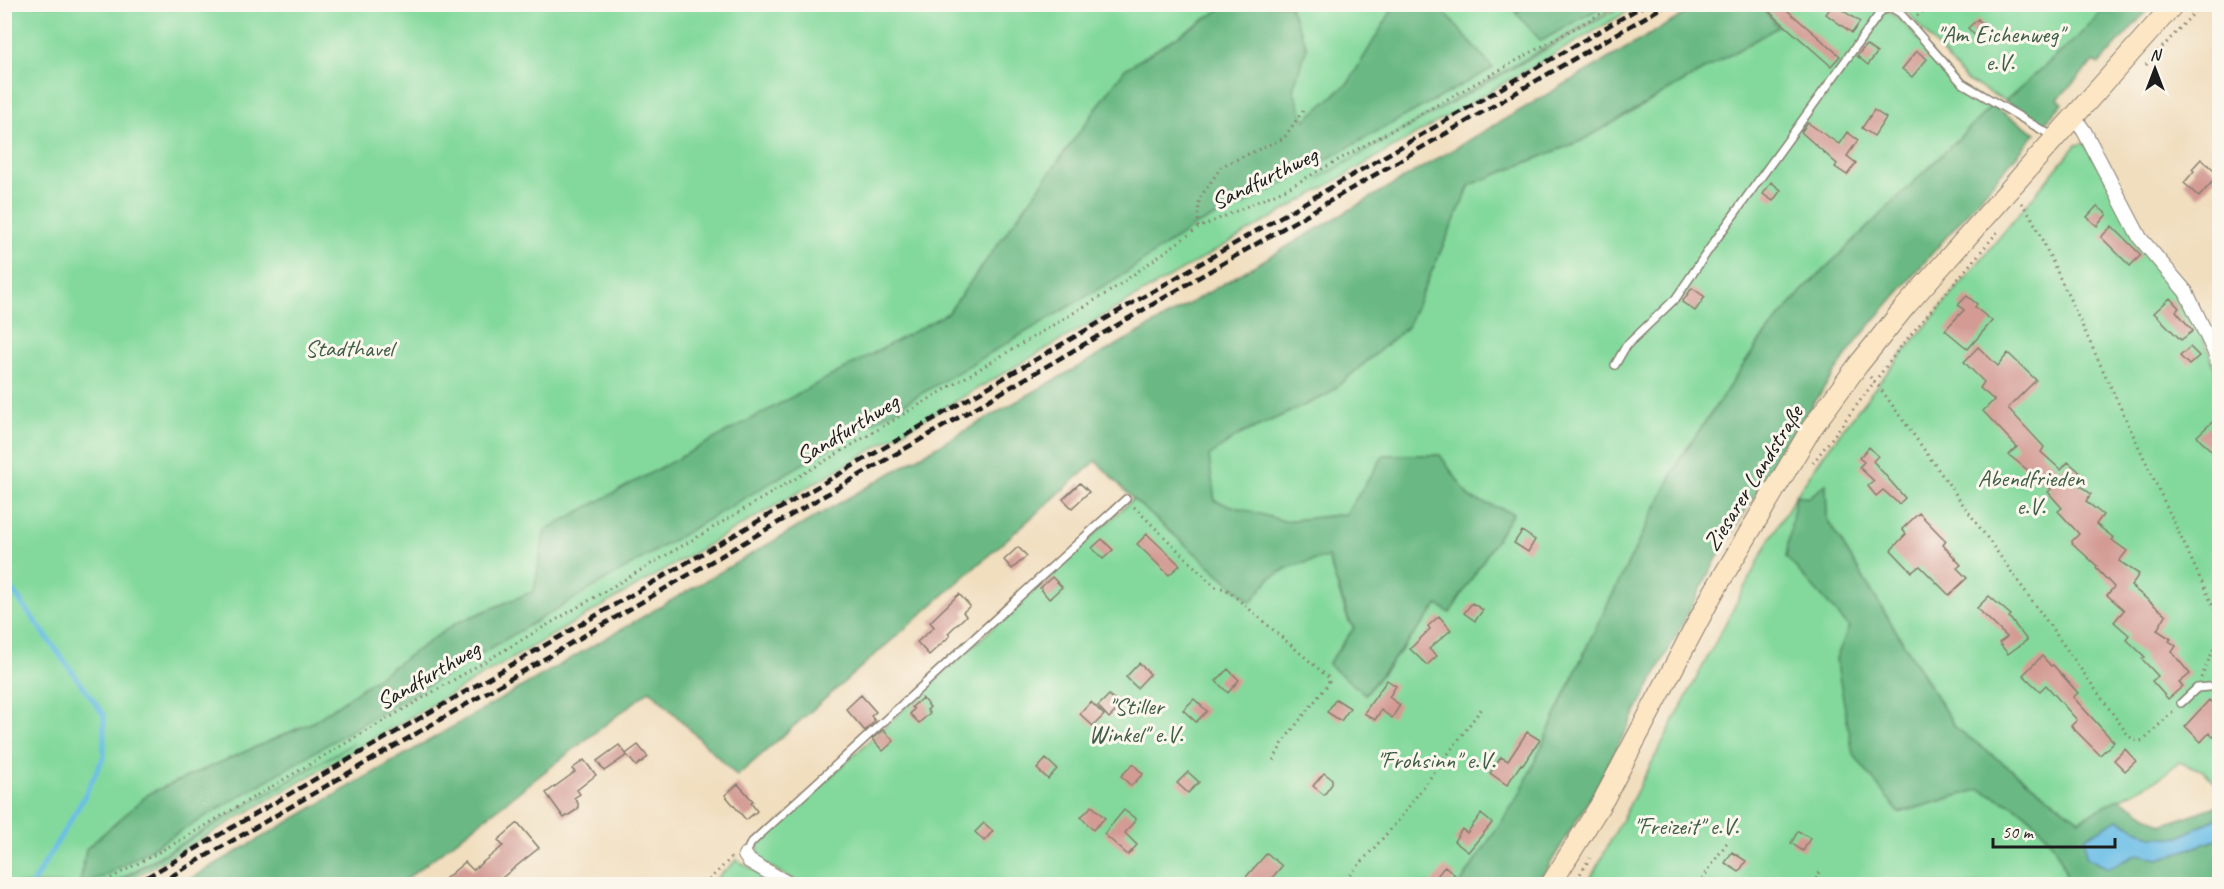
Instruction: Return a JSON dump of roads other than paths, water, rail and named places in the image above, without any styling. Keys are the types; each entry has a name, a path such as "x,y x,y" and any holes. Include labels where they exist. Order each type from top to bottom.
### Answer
{"main road":[{"name":"Ziesarer Landstraße","path":"1551,885 1604,799 1737,550 1811,429 1904,308 2015,196 2056,138 2174,4"}],"street":[{"path":"2074,117 2084,131 2140,238 2186,292 2220,368"},
{"path":"740,854 789,885"}],"lane":[{"path":"1615,365 1626,346 1676,298 1718,236 1882,10 1892,8 1900,13 1962,83 2056,138"},
{"path":"740,854 1126,499"},
{"path":"2181,704 2196,688 2220,686"}],"water":[{"path":"2219,817 2219,839 2159,859 2139,854 2108,868 2086,857 2085,838 2118,819 2152,837 2180,837"}],"waterway":[{"path":"4,579 104,715 104,756 82,801 32,884"}],"railway":[{"path":"135,884 1646,4"},
{"path":"158,884 1668,4"}],"park label":[{"name":"\"Am Eichenweg\" e.V.","path":"2000,48"},
{"name":"Stadthavel","path":"349,348"},
{"name":"Abendfrieden e.V.","path":"2031,492"},
{"name":"\"Stiller Winkel\" e.V.","path":"1136,720"},
{"name":"\"Frohsinn\" e.V.","path":"1436,760"},
{"name":"\"Freizeit\" e.V.","path":"1686,826"}]}
